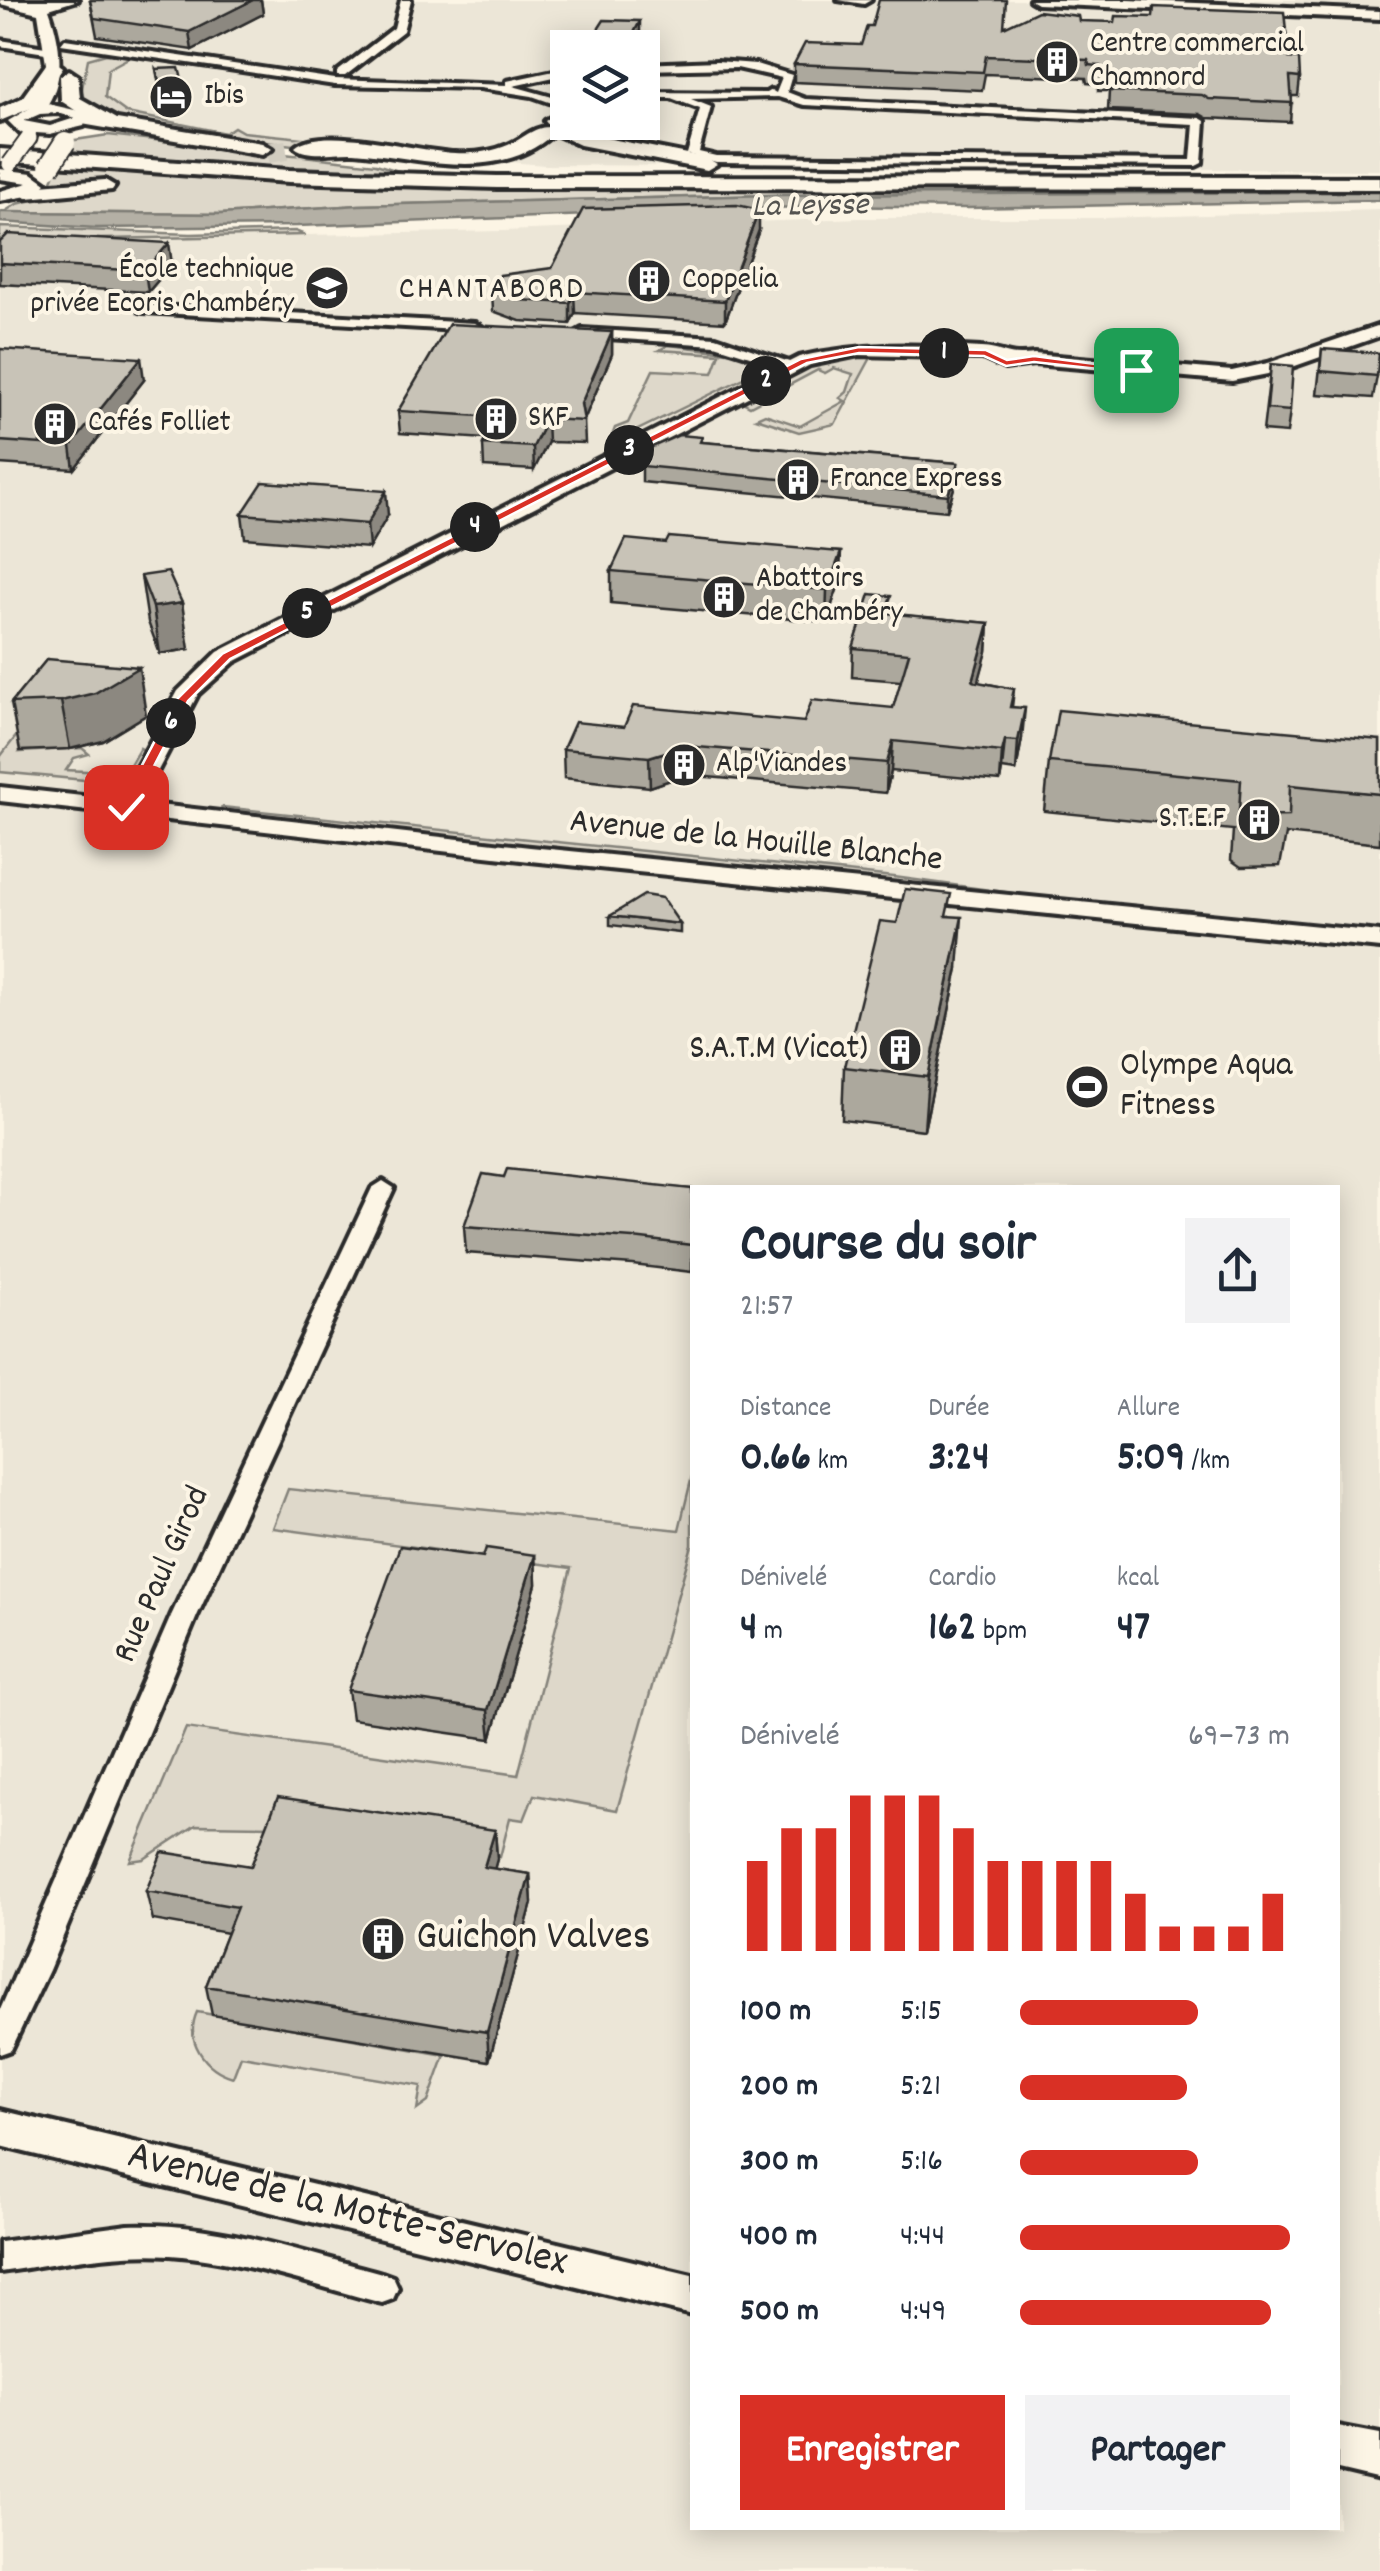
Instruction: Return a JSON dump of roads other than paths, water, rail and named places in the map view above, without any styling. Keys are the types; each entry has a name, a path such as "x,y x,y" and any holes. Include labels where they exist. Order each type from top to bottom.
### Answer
{"highway":[{"path":"0,117 29,102 60,57"},
{"path":"60,57 71,101 100,118 196,140"},
{"path":"0,117 31,126"},
{"path":"423,163 476,163 515,154 538,146 550,120"},
{"path":"72,124 423,163 896,171 953,177"},
{"path":"72,124 82,134 112,132 215,155 267,153"},
{"path":"72,124 49,167 52,175 62,180 93,186"},
{"path":"585,140 722,168"},
{"path":"0,144 167,159 422,172 953,177 1380,175"},
{"path":"304,147 328,145 460,159 515,154"},
{"path":"9,183 289,176 639,184"},
{"path":"9,183 1380,183"},
{"path":"9,183 55,192 128,186"}],"main road":[{"path":"0,0 72,1"},
{"path":"845,0 864,0"},
{"path":"1037,0 1380,15"},
{"path":"72,1 60,12 60,100 72,124"},
{"path":"9,183 50,90 60,57 44,11 26,3"},
{"path":"31,126 72,124"},
{"path":"31,126 72,124"},
{"path":"8,793 130,802 183,699 226,656 815,358 859,350 986,353 1006,363 1034,359 1232,376 1261,371 1380,330"},
{"name":"Avenue de la Houille Blanche","path":"130,802 1380,925"},
{"name":"Avenue de la Houille Blanche","path":"130,802 530,854 1380,940"},
{"name":"Avenue de la Motte-Servolex","path":"0,2128 690,2296"},
{"path":"1340,2448 1380,2458"}],"street":[{"path":"340,77 399,29 402,3"},
{"path":"0,44 60,57 114,51"},
{"path":"60,57 114,51 310,76 528,90 550,108"},
{"path":"660,66 703,65 776,71 788,78 781,94 804,102 1200,122 1196,163 705,158 694,155 692,149 706,106 675,96"},
{"path":"473,86 550,76"},
{"path":"512,82 550,108"},
{"path":"660,96 754,99 773,96 771,92"},
{"path":"526,104 550,110"},
{"path":"144,308 485,328"},
{"path":"574,333 716,341 794,366"},
{"path":"1332,347 1357,356"},
{"name":"Rue Paul Girod","path":"0,2041 11,2006 176,1633 383,1188"},
{"path":"0,2257 168,2240 203,2244 382,2288"}],"tunnel":[{"path":"267,153 305,147"}],"place":[{"name":"Centre commercial Chamnord","path":"1057,62"},
{"name":"Ibis","path":"171,97"},
{"name":"Coppelia","path":"649,281"},
{"name":"École technique privée Ecoris Chambéry","path":"327,288"},
{"name":"SKF","path":"496,419"},
{"name":"Cafés Folliet","path":"55,424"},
{"name":"France Express","path":"798,480"},
{"name":"Abattoirs de Chambéry","path":"724,597"},
{"name":"Alp'Viandes","path":"684,765"},
{"name":"S.T.E.F","path":"1259,820"},
{"name":"S.A.T.M (Vicat)","path":"900,1050"},
{"name":"Olympe Aqua Fitness","path":"1087,1087"},
{"name":"Guichon Valves","path":"383,1939"}],"district":[{"name":"CHANTABORD","path":"492,291"}],"water label":[{"name":"La Leysse","path":"810,208"}]}
